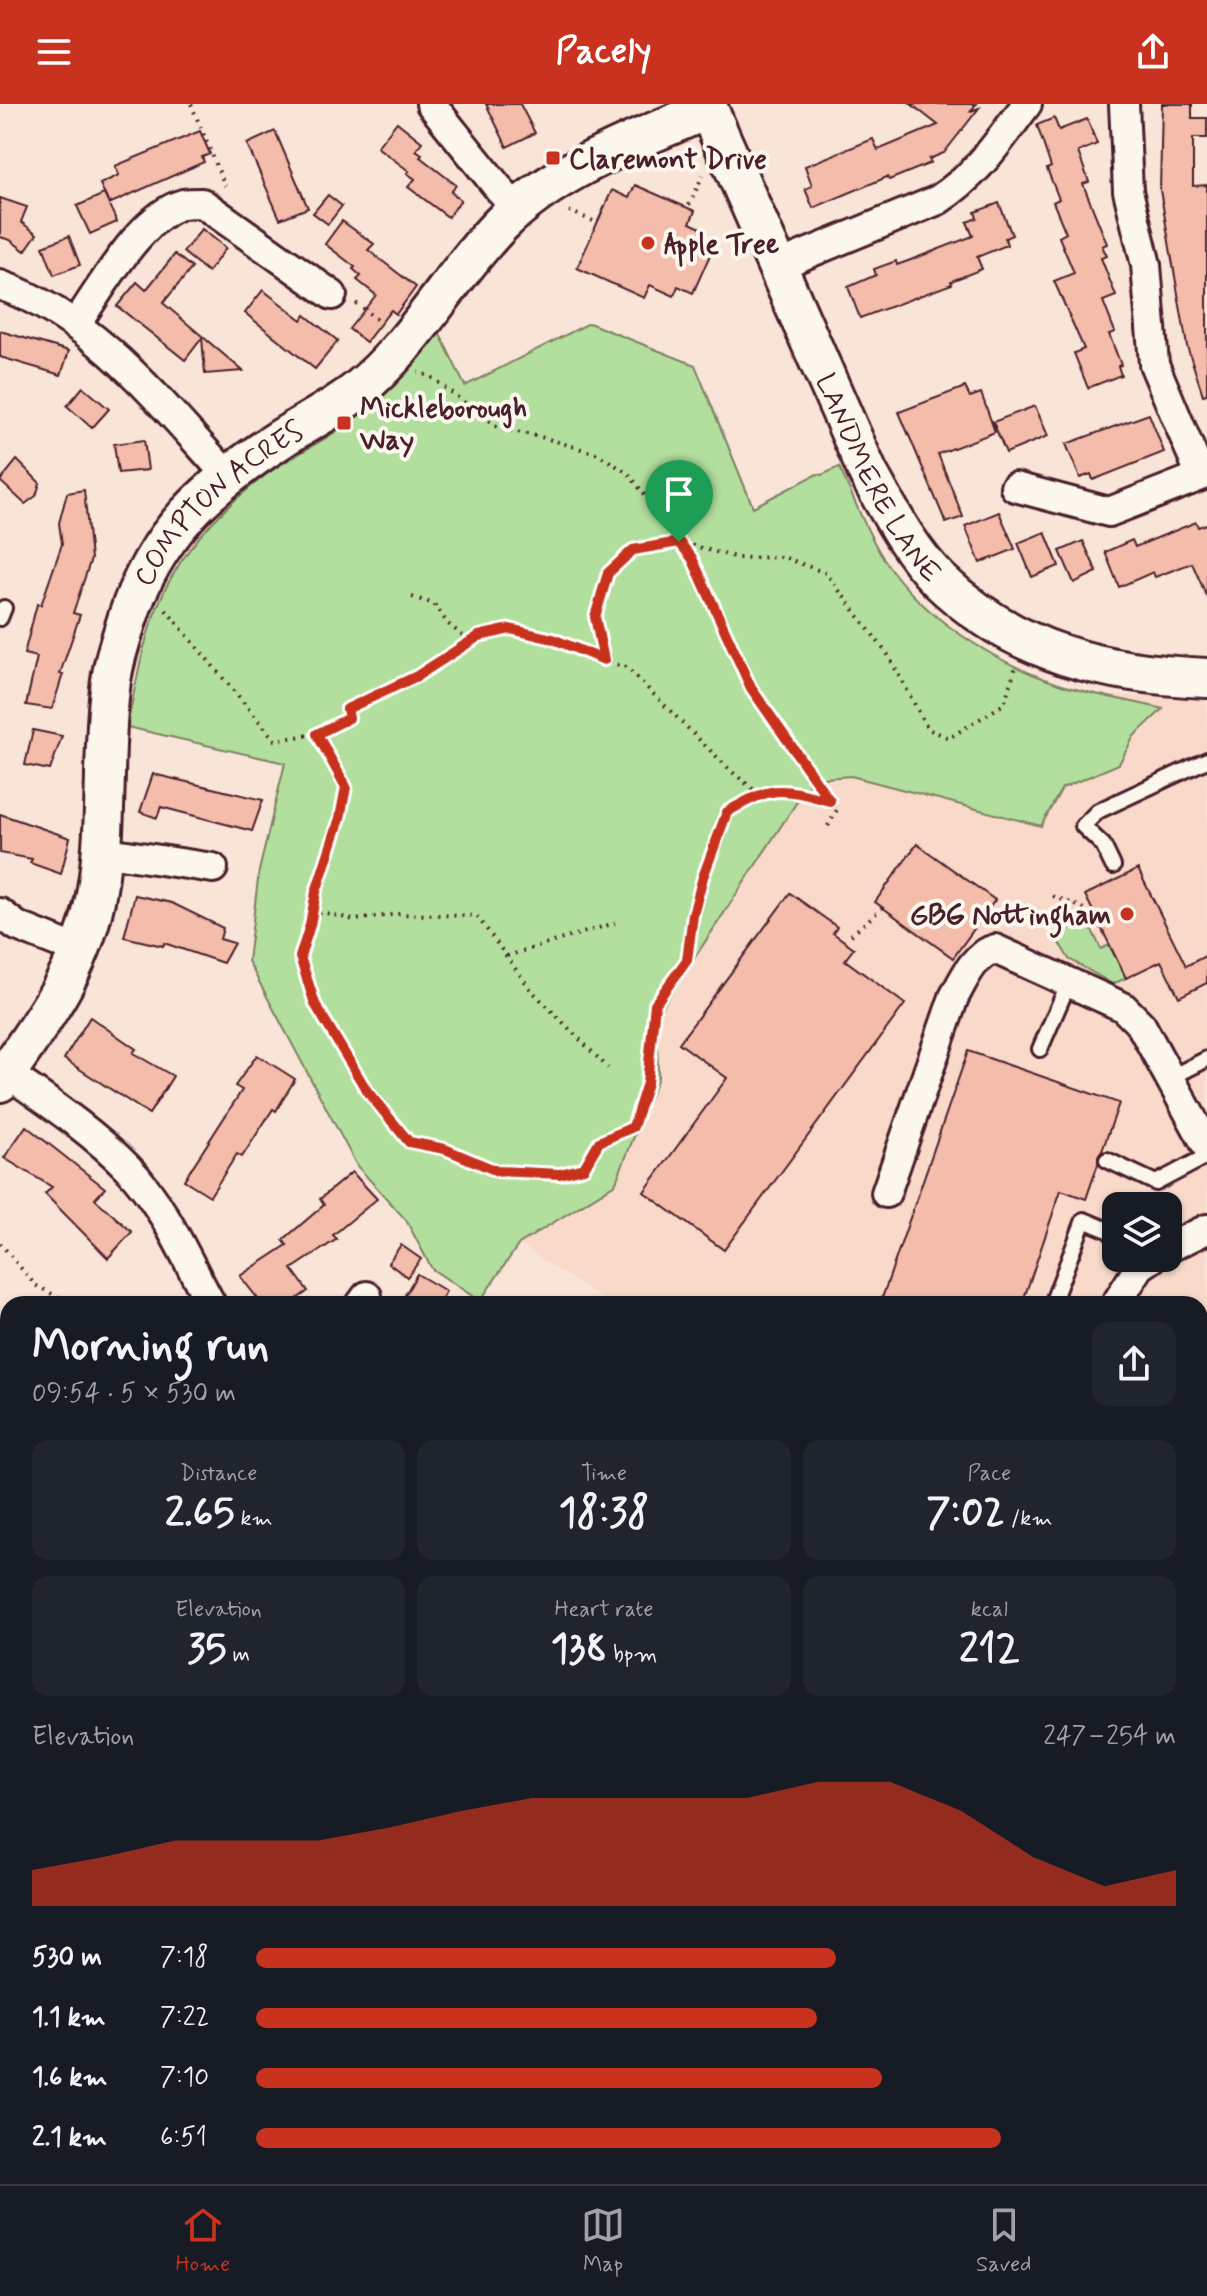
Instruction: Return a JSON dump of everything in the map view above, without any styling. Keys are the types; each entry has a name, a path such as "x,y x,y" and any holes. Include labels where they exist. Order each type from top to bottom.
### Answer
{"street":[{"path":"431,104 516,210"},
{"path":"777,266 938,200 952,191 974,173 1027,104"},
{"path":"1015,487 1109,512 1204,481 1154,364 1146,265 1128,191 1124,104"},
{"name":"COMPTON ACRES","path":"3,1078 68,981 80,951 97,891 110,685 128,617 139,588 162,546 187,512 227,475 360,388 400,348 484,243 516,210 545,187 707,106"},
{"name":"LANDMERE LANE","path":"707,106 868,473 899,528 938,578 981,615 1026,642 1072,660 1160,676 1207,678"},
{"path":"76,324 141,234 158,218 182,204 202,203 332,295"},
{"path":"0,285 22,293 76,324 124,365 227,475"},
{"path":"101,851 213,868"},
{"path":"0,913 17,926 80,951"},
{"path":"886,1193 954,997 968,971 985,951 995,949 1123,1007 1141,1025 1207,1146"},
{"path":"3,1078 79,1125 129,1169 155,1203 207,1296"},
{"path":"1182,1241 1207,1229"},
{"path":"1121,1296 1135,1272"}],"lane":[{"path":"1113,866 1103,845 1083,826 1098,811 1207,760"},
{"path":"1040,1049 1069,982"},
{"path":"1170,1078 1207,1059"},
{"path":"1107,1160 1156,1183 1207,1156"},
{"path":"1055,1296 1084,1220 1102,1228"}],"path":[{"path":"191,104 228,192"},
{"path":"332,295 348,298 400,348 409,369 431,377 498,428 598,454 629,474 692,558 751,688 838,808 828,826"},
{"path":"604,660 595,617 608,573 633,550 679,542 738,558 783,557 826,573 888,655 928,729 949,738 1004,704 1026,642"},
{"path":"412,597 434,604 448,624 471,642"},
{"path":"166,610 275,740 317,734 349,718 347,709 417,676 479,636 510,629 553,639 626,667 731,771 759,794"},
{"path":"317,734 346,787 300,957 315,1004 367,1091 409,1142 445,1149 497,1171 560,1174 584,1168 599,1142 633,1127 647,1083 655,1004 687,960 693,915 703,877 727,812 759,794 786,789 830,801"},
{"path":"1053,896 1083,908 1104,933"},
{"path":"851,935 882,908"},
{"path":"312,917 323,912 354,920 398,914 477,916 531,990 608,1068"},
{"path":"507,956 615,923"},
{"path":"0,1243 35,1285 56,1296"}],"shaded area":[{"path":"1113,696 1207,696 1207,1296 598,1296 519,1244 615,1184 658,1077 656,1015 812,779 851,776 1024,821"}],"green space":[{"path":"589,323 695,365 753,507 817,474 822,475 839,467 885,561 919,601 961,635 1008,663 1056,683 1163,709 1134,736 1119,764 1062,788 1041,826 851,776 812,779 657,1015 658,1077 615,1184 519,1244 483,1296 472,1296 432,1269 406,1220 357,1166 248,961 259,871 285,763 127,727 148,633 159,603 179,566 204,531 267,474 333,434 378,399 439,332 465,386"},
{"path":"1063,915 1090,926 1101,949 1109,945 1126,978 1113,984 1069,959 1057,939"}],"building":[{"path":"486,104 520,104 535,133 507,147"},
{"path":"911,104 976,104 971,111 979,108 944,153 929,159 931,163 889,180 887,177 813,208 805,189 812,186 805,166 873,139 878,150 938,125"},
{"path":"1162,104 1192,104 1192,118 1207,118 1207,138 1193,138 1193,186 1207,185 1207,394 1203,395 1187,346 1160,190"},
{"path":"1054,118 1059,130 1087,119 1097,144 1078,152 1089,182 1083,184 1107,244 1102,246 1107,256 1101,258 1116,296 1103,301 1115,332 1109,334 1121,365 1118,366 1121,375 1088,388 1074,353 1084,349 1054,281 1074,273 1059,237 1066,233 1053,202 1059,199 1047,169 1051,167 1037,125"},
{"path":"397,122 422,142 416,150 422,154 420,157 456,185 451,192 461,200 448,217 408,187 415,179 407,173 409,171 377,147"},
{"path":"200,131 210,154 202,157 204,162 109,204 100,184 119,175 115,166"},
{"path":"275,131 308,208 280,219 247,144"},
{"name":"Apple Tree","path":"635,185 695,211 690,223 705,230 701,240 714,246 693,293 678,286 674,296 650,285 644,298 577,268 612,190 629,198"},
{"path":"104,194 117,222 90,234 77,206"},
{"path":"328,195 342,206 328,224 313,213"},
{"path":"0,198 27,207 21,222 37,234 25,251 0,237"},
{"path":"999,203 1012,235 1005,238 1007,245 977,257 982,269 951,281 952,284 860,318 848,287 876,275 874,269 896,261 897,265 973,236 967,222 977,218 975,212"},
{"path":"342,221 374,244 368,250 416,287 396,314 391,310 366,342 349,329 376,295 357,280 361,276 353,269 355,267 325,244"},
{"path":"202,229 226,248 208,272 183,252"},
{"path":"69,236 80,265 54,275 43,246"},
{"path":"175,254 192,268 163,303 243,371 205,374 202,338 185,360 117,306 137,282 146,290"},
{"path":"263,290 302,320 305,315 338,341 315,369 245,313"},
{"path":"0,331 69,351 61,375 0,357"},
{"path":"83,387 109,409 92,428 67,406"},
{"path":"965,387 970,397 981,393 995,432 938,454 963,517 946,523 899,412"},
{"path":"1035,406 1048,436 1006,453 993,422"},
{"path":"1149,414 1164,452 1093,480 1091,474 1080,478 1066,444"},
{"path":"144,440 148,470 118,473 114,444"},
{"path":"17,460 40,483 36,496 25,504 0,481"},
{"path":"84,490 91,559 73,613 80,615 52,709 26,705 37,657 24,654 37,604 41,605 62,544 59,523 67,493"},
{"path":"999,512 1015,549 980,563 965,526"},
{"path":"1196,522 1198,527 1207,524 1207,597 1192,563 1155,577 1153,572 1119,587 1105,552 1132,540 1135,547"},
{"path":"1045,532 1059,566 1032,577 1018,543"},
{"path":"1083,541 1097,572 1074,583 1060,551"},
{"path":"33,730 62,736 50,770 25,765"},
{"path":"153,774 263,800 252,831 161,807 157,818 140,812"},
{"path":"0,814 70,838 61,874 30,863 32,859 0,853"},
{"path":"917,844 995,900 953,958 875,902"},
{"name":"GBG Nottingham","path":"1138,869 1186,966 1207,955 1207,983 1179,997 1161,961 1126,978 1085,895"},
{"path":"790,893 837,927 833,933 854,948 845,960 905,1004 724,1250 644,1192 727,1078 679,1043"},
{"path":"135,895 172,903 223,928 220,939 234,943 223,963 164,943 163,946 124,937"},
{"path":"90,1017 136,1049 133,1053 173,1076 149,1114 64,1059"},
{"path":"968,1051 1119,1103 1098,1156 1086,1199 1061,1190 1025,1296 883,1296"},
{"path":"257,1055 295,1079 276,1111 273,1109 242,1157 237,1154 210,1196 184,1180 242,1090 235,1086"},
{"path":"26,1126 105,1188 95,1199 132,1232 108,1258 45,1194 52,1187 4,1158"},
{"path":"352,1172 377,1199 333,1235 337,1239 292,1269 308,1291 301,1296 256,1296 240,1276 287,1245 283,1240 324,1205 320,1199"},
{"path":"401,1245 421,1259 407,1277 388,1263"},
{"path":"417,1274 446,1291 443,1296 405,1296"}],"place":[{"name":"Claremont Drive","path":"553,158"},
{"name":"Apple Tree","path":"648,243"},
{"name":"Mickleborough Way","path":"344,423"},
{"name":"GBG Nottingham","path":"1127,914"}],"route":[{"path":"679,542 692,558 751,688 830,801 786,789 759,794 727,812 703,877 693,915 687,960 655,1004 647,1083 633,1127 599,1142 584,1168 560,1174 497,1171 445,1149 409,1142 367,1091 315,1004 300,957 346,787 317,734 349,718 347,709 445,661 479,636 510,629 553,639 604,660 595,617 608,573 633,550 679,542"}]}
